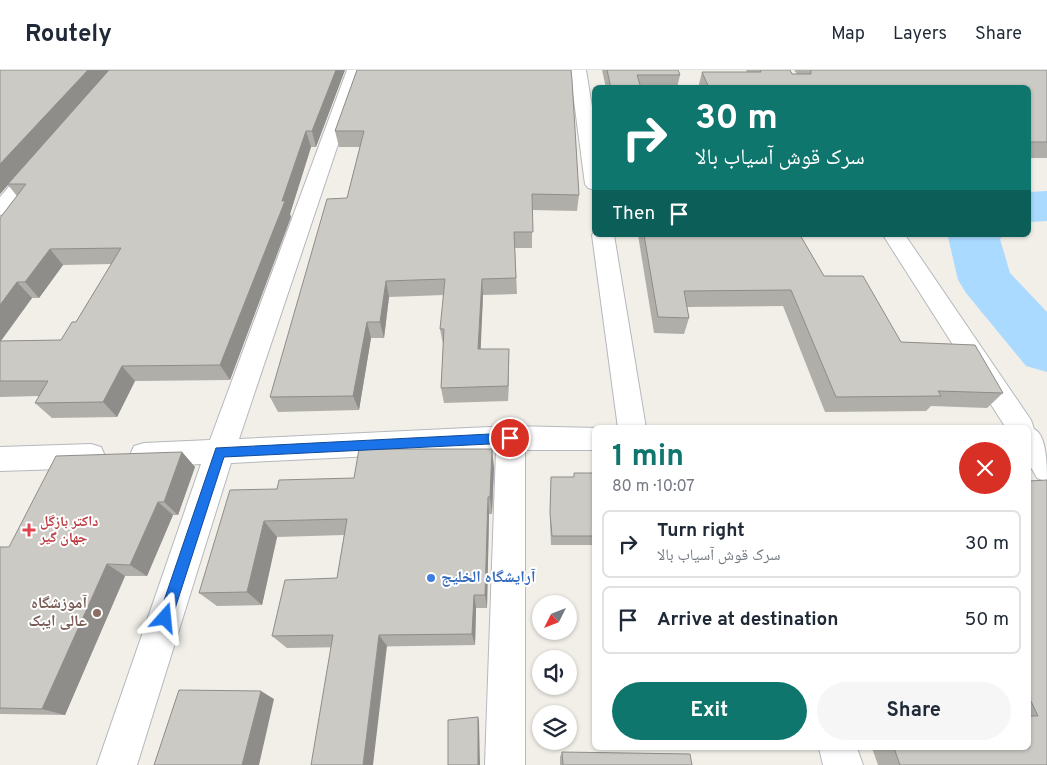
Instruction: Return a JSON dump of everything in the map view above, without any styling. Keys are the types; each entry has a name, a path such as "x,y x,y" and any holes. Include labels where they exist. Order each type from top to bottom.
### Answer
{"street":[{"path":"116,765 220,452 355,70"},
{"path":"578,70 592,164"},
{"path":"0,209 50,151"},
{"path":"603,237 632,425"},
{"path":"895,237 1020,425"},
{"path":"505,765 510,438"},
{"path":"0,460 510,438 592,438"},
{"path":"839,750 843,765"}],"building":[{"path":"0,70 88,70 0,164"},
{"path":"109,70 336,70 312,131 306,131 282,201 285,201 220,365 122,366 103,402 35,403 48,381 0,381 0,341 61,340 72,322 76,322 121,248 50,249 25,282 17,282 0,305 0,218 26,184 8,184"},
{"path":"357,70 571,70 579,195 532,194 533,232 514,232 516,278 482,279 478,349 509,349 508,386 441,388 444,329 440,329 445,279 386,281 380,322 367,322 353,396 270,397 327,199 347,198 364,131 335,131"},
{"path":"607,70 678,70 680,75 637,75 640,85 610,85"},
{"path":"760,70 790,70 792,74 811,74 810,70 1047,70 1047,142 1031,142 1031,85 708,85 702,72 761,72"},
{"path":"644,237 801,237 824,276 863,276 901,342 975,345 1003,393 938,391 941,396 836,397 791,290 684,291 689,318 658,317"},
{"path":"359,449 492,449 490,497 488,497 485,595 474,595 472,634 379,635 363,765 311,765 333,635 272,636 285,580 337,578 347,519 264,521 247,592 199,593 230,490 277,489 279,480 354,478"},
{"path":"182,452 164,502 158,502 130,565 107,564 42,709 0,708 0,547 9,547 56,456"},
{"path":"574,473 592,473 592,536 552,536 550,513 551,477 574,477"},
{"path":"1047,480 1047,765 900,765 895,750 1031,750 1031,716 1038,716 1031,701 1031,481"},
{"path":"179,690 261,691 242,765 154,765"},
{"path":"478,717 478,765 448,765 448,720"},
{"path":"562,752 690,754 692,765 563,765"}],"waterway":[{"path":"1031,207 1047,206"},
{"path":"974,237 985,280 1047,350"}],"place":[{"name":"داکتر بازگل جهان گیر","path":"29,530"},
{"name":"آرایشگاه الخلیج","path":"431,578"},
{"name":"آموزشگاه عالی ایبک","path":"97,613"}],"route":[{"path":"165,618 220,452 510,438"}]}
